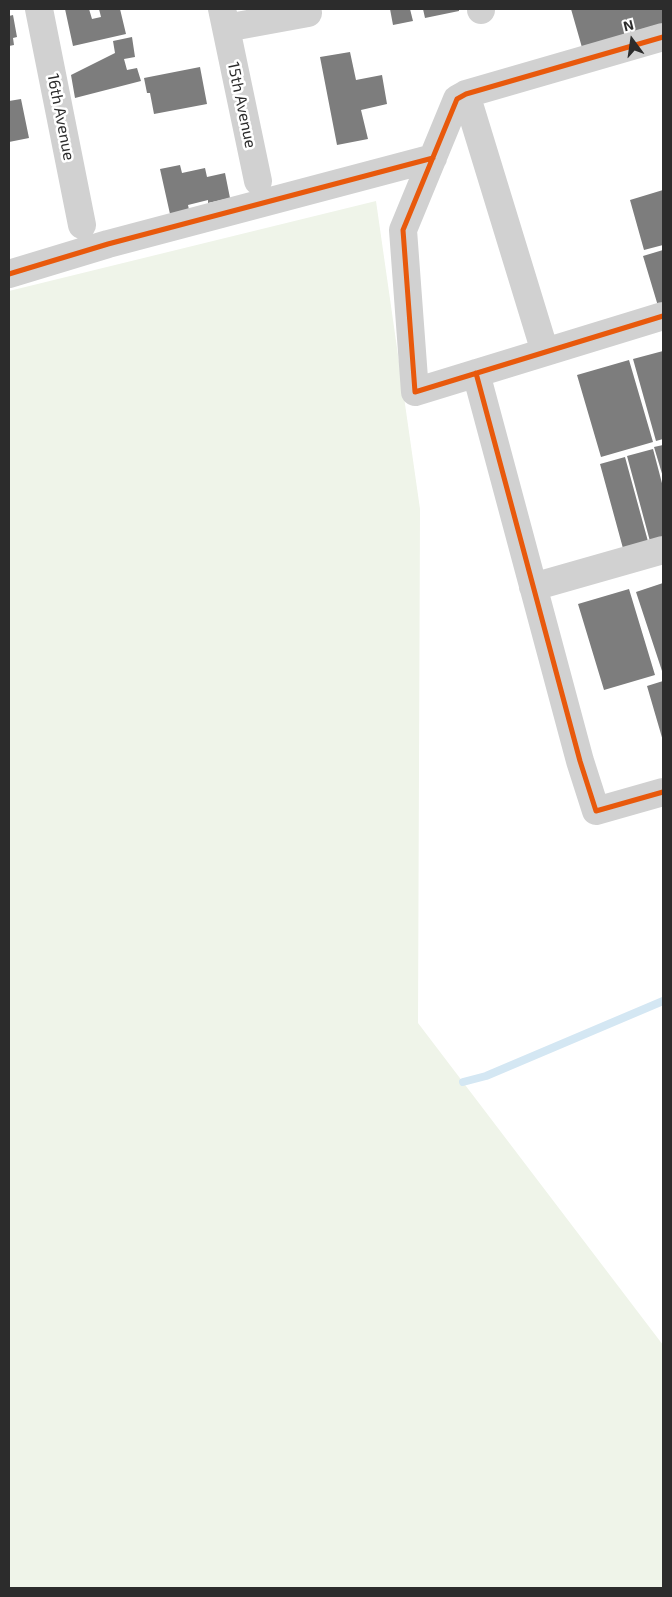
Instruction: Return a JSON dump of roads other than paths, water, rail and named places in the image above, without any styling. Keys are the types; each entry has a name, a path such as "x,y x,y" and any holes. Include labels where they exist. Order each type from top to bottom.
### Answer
{"street":[{"name":"16th Avenue","path":"40,9 82,225"},
{"name":"15th Avenue","path":"258,181 224,18 308,13"},
{"path":"663,37 466,94 457,99 403,230 414,392 663,316"},
{"path":"466,94 544,352"},
{"path":"9,274 108,244 433,158"},
{"path":"476,373 580,761 596,811 663,792"},
{"path":"533,587 663,550"}],"waterway":[{"path":"463,1082 486,1076 663,1001"}]}
